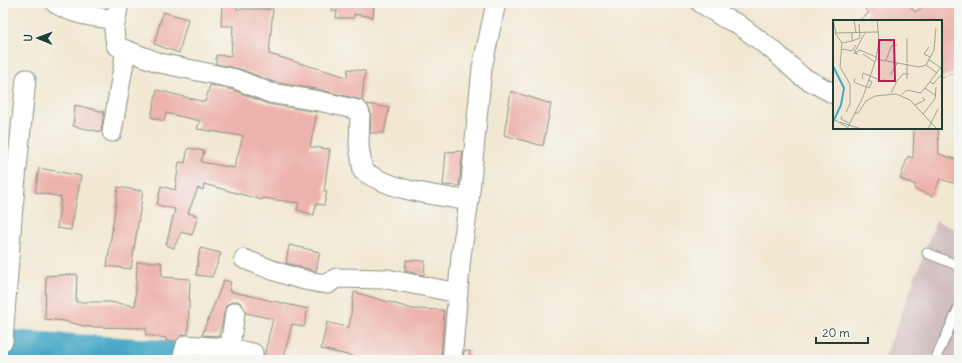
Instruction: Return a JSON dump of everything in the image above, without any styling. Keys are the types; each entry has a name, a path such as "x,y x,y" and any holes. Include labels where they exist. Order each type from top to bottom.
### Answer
{"street":[{"path":"55,3 62,8 81,14 117,12 114,30 116,45 160,63 236,79 270,93 319,101 358,110 360,113 360,158 363,171 377,180 393,187 469,201"},
{"path":"452,360 461,256 469,201 482,68 496,3"},
{"path":"701,3 724,18 738,24 774,52 801,76 833,93"},
{"path":"112,132 126,50"},
{"path":"4,333 12,218 26,79"},
{"path":"244,260 295,278 314,282 328,284 336,278 387,279 458,294"},
{"path":"226,352 235,312"},
{"path":"183,355 186,345 192,344 226,352 253,353"}],"lane":[{"path":"927,253 959,266"},
{"path":"935,360 956,318 959,307"}],"shaded area":[{"path":"936,221 959,230 959,360 884,360"}],"building":[{"path":"222,3 237,3 237,9 273,9 269,54 347,77 348,69 365,71 362,100 321,90 273,82 240,69 216,64 216,55 231,56 233,26 221,26"},
{"path":"333,3 374,3 373,17 354,14 354,18 336,18 337,11 332,11"},
{"path":"859,3 907,3 915,12 928,3 959,3 959,72 942,77 942,20 859,20 869,13"},
{"path":"163,12 188,19 179,53 154,44"},
{"path":"210,85 233,90 268,104 317,112 310,147 330,149 324,191 327,191 324,205 316,204 314,215 297,210 299,203 262,198 262,200 204,184 203,190 198,188 188,213 198,216 192,235 181,232 174,248 166,245 175,209 157,205 161,186 175,190 179,162 185,163 188,148 204,151 201,162 234,168 243,136 197,129 200,121 166,113 164,121 151,117 157,90 205,102"},
{"path":"511,91 551,104 543,146 504,135"},
{"path":"367,104 389,108 384,133 370,133 371,113"},
{"path":"75,105 104,112 101,132 73,126"},
{"path":"914,129 938,129 939,154 959,160 959,185 940,179 933,196 914,189 916,185 900,179 908,156 913,158"},
{"path":"463,151 459,186 443,185 446,152"},
{"path":"39,168 81,176 71,230 57,228 61,197 35,192"},
{"path":"118,187 143,191 131,269 107,266"},
{"path":"289,245 320,252 316,271 286,263"},
{"path":"200,248 221,253 212,277 196,275"},
{"path":"406,260 425,261 424,275 405,271"},
{"path":"137,262 161,262 162,277 190,279 188,334 182,335 176,341 166,341 166,338 146,335 146,328 88,327 65,321 45,319 46,276 77,274 76,302 109,302 135,306"},
{"path":"224,280 231,282 229,291 308,309 304,327 292,324 283,360 263,360 273,319 246,313 242,304 237,301 231,302 226,306 219,336 202,335"},
{"path":"354,292 413,309 444,310 441,360 370,360 321,349 327,322 349,328"},
{"path":"464,351 470,351 469,360 463,360"}],"waterway":[{"path":"3,345 160,355 184,360"}]}
